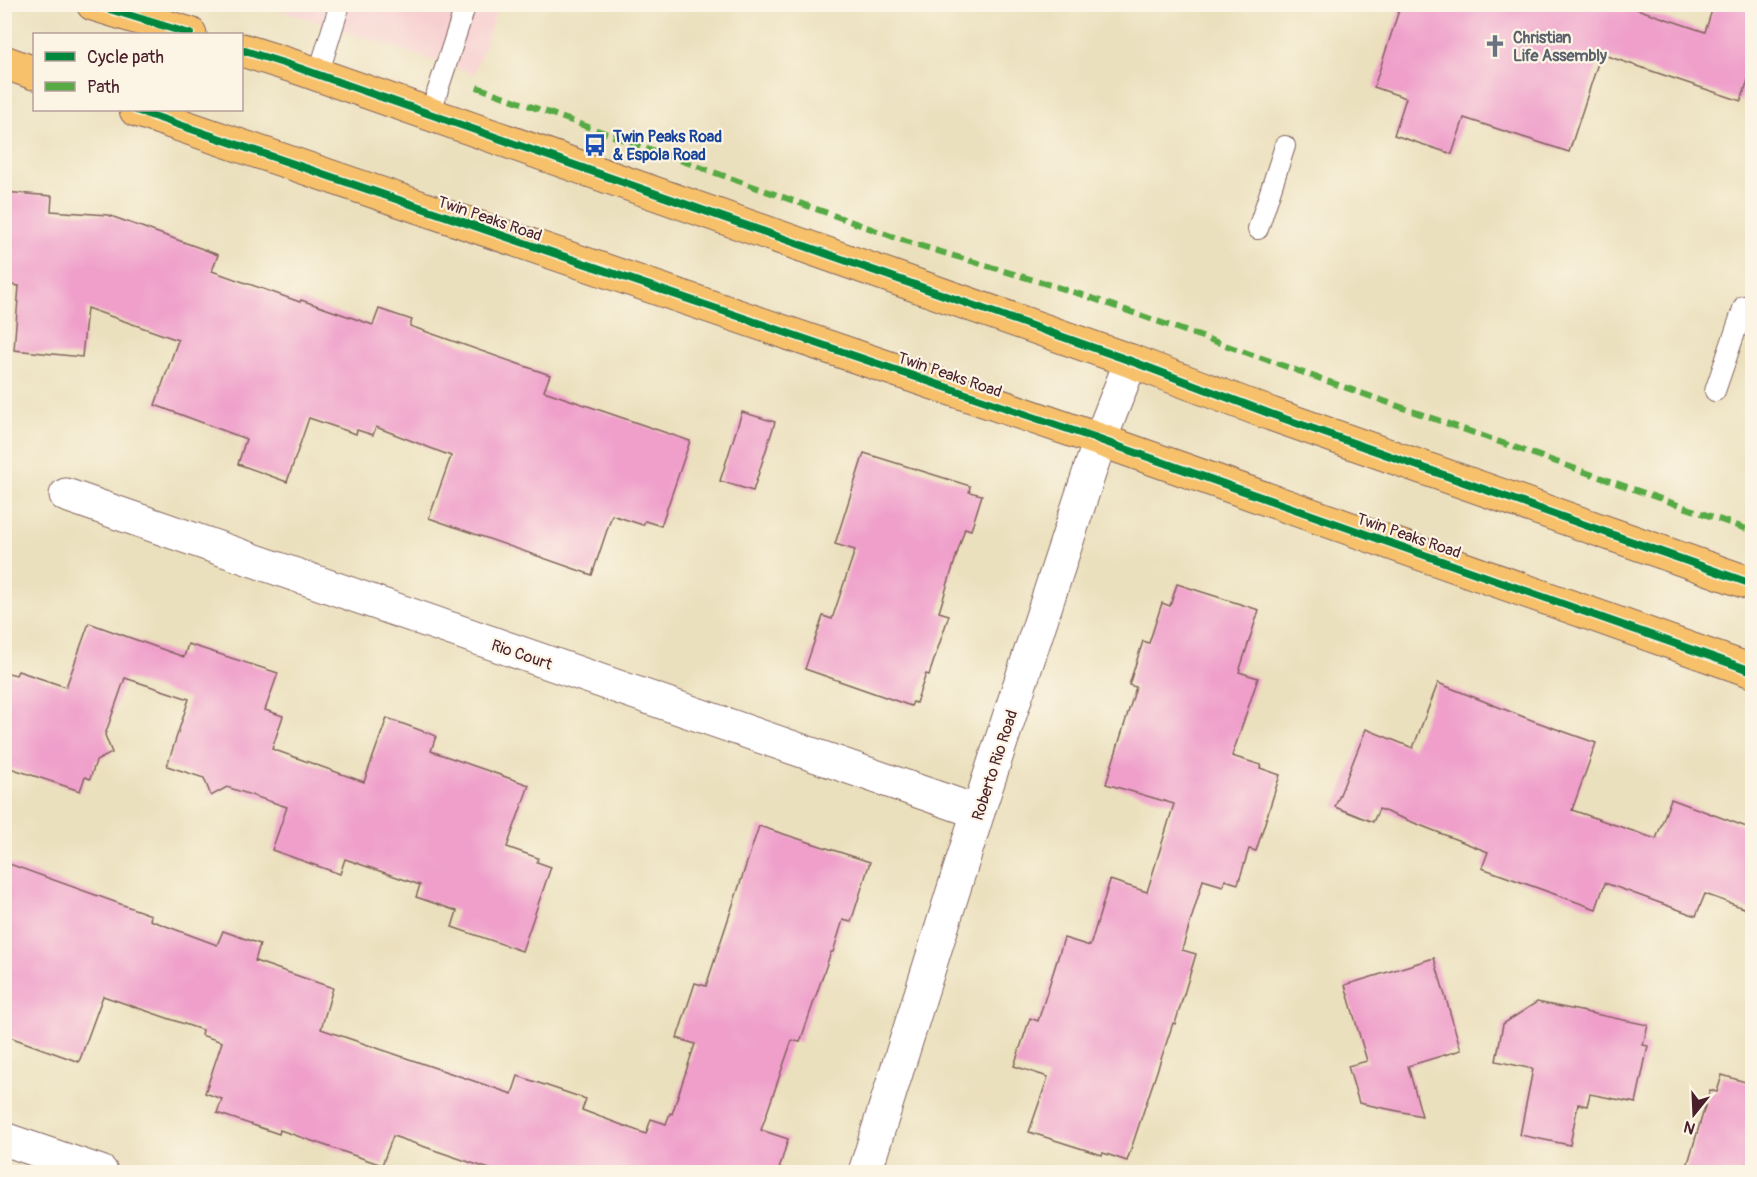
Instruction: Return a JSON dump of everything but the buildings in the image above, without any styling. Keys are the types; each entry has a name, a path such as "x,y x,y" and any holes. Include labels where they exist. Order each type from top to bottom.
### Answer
{"main road":[{"path":"93,4 187,33"},
{"path":"243,50 430,114 1752,584"},
{"path":"4,62 33,73"},
{"name":"Twin Peaks Road","path":"139,111 1100,440 1752,671"}],"street":[{"name":"Roberto Rio Road","path":"865,1173 978,812 1100,440 1131,362"},
{"name":"Rio Court","path":"66,495 978,812"},
{"path":"4,1139 101,1173"}],"lane":[{"path":"318,75 340,4"},
{"path":"430,114 466,4"},
{"path":"1258,229 1285,146"},
{"path":"1715,391 1744,306"}],"shaded area":[{"path":"266,5 499,5 474,74"}],"marked path":[{"path":"477,87 905,241 1083,295 1752,531"}],"cycle path":[{"path":"93,4 187,33"},
{"path":"243,50 299,68 1131,361 1271,414 1752,584"},
{"path":"139,111 1100,440 1752,671"}],"place":[{"name":"Christian Life Assembly","path":"1495,46"},
{"name":"Twin Peaks Road & Espola Road","path":"595,145"}]}
